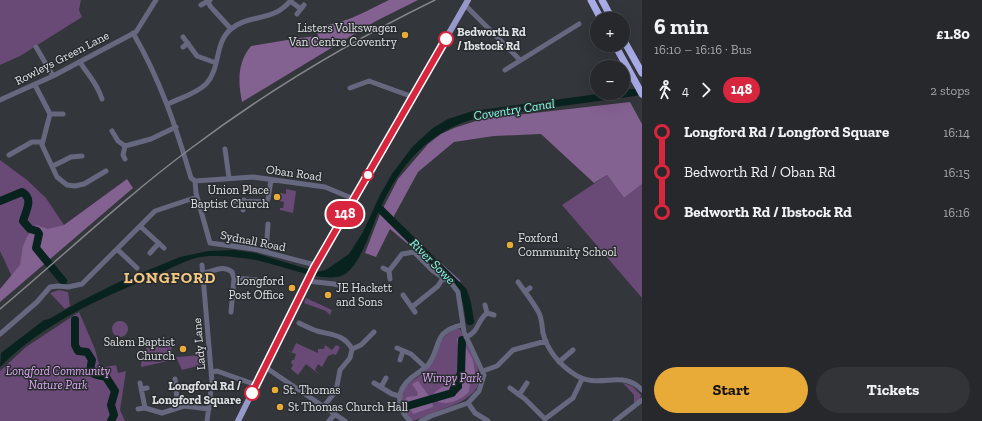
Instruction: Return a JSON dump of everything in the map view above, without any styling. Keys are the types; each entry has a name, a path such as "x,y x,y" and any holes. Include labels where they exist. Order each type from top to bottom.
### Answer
{"highway":[{"path":"591,0 597,12"},
{"path":"602,0 608,12"},
{"path":"619,52 642,94"},
{"path":"630,52 642,73"}],"main road":[{"path":"238,421 314,266 466,3"}],"street":[{"path":"133,33 140,28 156,0"},
{"path":"201,5 209,1 231,29"},
{"path":"168,104 206,84 212,74 223,39 231,29 247,21 274,15 290,1 303,7 297,14"},
{"path":"466,3 520,60"},
{"path":"505,70 580,24"},
{"name":"Rowleys Green Lane","path":"0,100 35,85 133,33"},
{"name":"Sydnall Road","path":"133,33 154,71 168,104 191,178 195,182 197,197 210,243 266,252 314,266"},
{"path":"183,37 197,56 216,63"},
{"path":"183,47 188,43"},
{"path":"36,47 52,76"},
{"path":"80,62 95,81 102,99"},
{"path":"350,88 369,81 413,97"},
{"path":"35,85 50,114 42,142 60,180 71,186 84,184 106,171"},
{"path":"50,114 63,114"},
{"path":"125,146 151,139 176,127"},
{"path":"112,131 118,141 125,146"},
{"path":"9,155 32,142 42,142"},
{"path":"125,146 123,155 125,158"},
{"path":"226,150 229,178"},
{"path":"53,166 71,157 82,156"},
{"name":"Oban Road","path":"195,182 247,177 325,187 354,199"},
{"path":"234,201 244,200 266,202 268,199 271,180"},
{"path":"0,334 37,302 50,287 68,287 82,284 157,210 197,197"},
{"path":"243,210 244,200"},
{"path":"266,252 268,224"},
{"path":"140,226 164,248"},
{"path":"150,253 159,243"},
{"path":"117,249 137,268"},
{"path":"390,279 389,271 402,254 410,252 417,254 433,271 452,284 458,292 461,302 462,325 466,337 483,371 482,387 468,403 421,421"},
{"name":"Lady Lane","path":"202,265 212,372 212,391 208,419"},
{"path":"203,273 209,272 215,268 225,268 232,272 234,278 232,312"},
{"path":"383,268 389,271"},
{"path":"234,278 258,280"},
{"path":"412,307 438,286 443,278"},
{"path":"308,280 346,287"},
{"path":"518,282 539,312 546,341 559,362 582,379 598,382 626,380 635,383 642,390"},
{"path":"525,292 530,288"},
{"path":"403,295 415,312"},
{"path":"485,305 487,313"},
{"path":"466,337 476,331 480,320 487,313"},
{"path":"487,313 494,315"},
{"path":"299,323 316,331 338,335 347,341 352,349 350,358 342,366 338,374 336,391 324,406"},
{"path":"410,421 401,409 399,396 407,382 425,368 442,335 450,329 462,325"},
{"path":"352,349 361,345 374,332"},
{"path":"483,371 496,366 513,350 546,341"},
{"path":"396,348 411,354 425,368"},
{"path":"559,362 573,350"},
{"path":"400,360 403,351"},
{"path":"265,367 345,421"},
{"path":"212,372 217,371 256,385"},
{"path":"381,387 386,378"},
{"path":"510,388 544,420 573,398 582,379"},
{"path":"169,385 175,381 177,398 180,407"},
{"path":"140,383 145,408"},
{"path":"374,383 392,394 399,396"},
{"path":"519,395 527,383"},
{"path":"141,389 147,388"},
{"path":"615,421 642,400"},
{"path":"468,403 475,413 488,421"},
{"path":"138,409 145,408 162,413 188,406 209,409"},
{"path":"329,421 335,414"}],"green space":[{"path":"0,0 81,0 79,10 82,17 20,56 0,65"},
{"path":"0,160 27,180 46,198 64,225 14,281 0,251"},
{"path":"607,175 624,198 642,184 642,298 562,205"},
{"path":"286,189 296,191 293,213 280,210 280,208 283,208 284,202 279,201 280,193 286,194"},
{"path":"59,290 68,292 70,306 65,309 50,293"},
{"path":"306,298 332,310 330,315 326,311 304,303"},
{"name":"Longford Community Nature Park","path":"79,312 95,349 100,368 116,365 118,373 126,371 120,410 125,421 0,421 0,371 26,347"},
{"path":"120,321 127,326 128,329 123,336 120,337 113,332 112,329 117,322"},
{"name":"Wimpy Park","path":"456,329 460,329 473,356 479,377 478,386 472,394 460,402 412,421 406,413 401,396 408,384 430,365 441,341 445,336"},
{"path":"296,343 318,353 318,349 324,349 325,345 332,350 336,345 340,347 336,355 333,354 328,356 322,367 318,364 315,370 320,375 306,364 298,375 291,369 293,365 291,363 292,360 294,360 296,354 287,351 292,352"},
{"path":"171,345 173,360 141,367 142,354 147,352 146,348"},
{"path":"202,355 206,364 182,370 176,357"},
{"path":"623,383 632,386 641,395 640,399 634,404 634,395"}],"shaded area":[{"path":"389,0 418,0 376,21 242,102 239,80 241,66 246,52 251,46 318,36 316,26 344,20"},
{"path":"630,102 642,124 642,184 624,198 607,175 594,183 541,134 494,136 454,142 418,172 394,216 394,221 461,281 455,284 390,229 376,257 365,253 380,214 398,179 428,144 441,134 482,119"},
{"path":"127,179 133,188 0,302 0,289 20,265 23,246 27,237 36,225 48,229 64,225"},
{"path":"457,338 462,340 473,360 475,373 470,380 469,392 466,395 447,403 438,402 434,393 458,376 463,368 464,363"},
{"path":"418,381 432,400 433,407 413,414 405,400 407,397 417,396 418,393 412,384"}],"water":[{"path":"642,88 642,95 630,97 630,89"},
{"name":"Coventry Canal","path":"590,95 590,100 606,100 482,117 446,130 418,151 396,179 378,213 359,258 347,272 341,276 322,277 244,258 216,256 196,258 179,264 71,314 34,338 0,367 1,353 44,320 49,319 119,282 180,257 208,251 234,250 255,253 317,272 326,270 349,254 363,232 380,195 392,174 413,146 433,128 448,119 473,111"},
{"path":"462,382 462,388 455,395 442,395"}],"waterway":[{"name":"River Sowe","path":"0,201 22,192 26,195 28,198 28,205 23,221 30,229 37,231 39,234 36,248 63,281"},
{"name":"River Sowe","path":"381,210 463,291 470,321"},
{"name":"River Sowe","path":"75,320 75,345 78,351 87,352 92,360 92,372 95,375 106,377 115,391 111,405 114,415 111,421"},
{"name":"River Sowe","path":"404,407 452,393 461,373 462,340"}],"railway":[{"path":"0,309 141,187 219,128 309,68 371,33 435,0"}],"bus line":[{"name":"148","path":"252,393 314,268 446,39"}],"place":[{"name":"Listers Volkswagen Van Centre Coventry","path":"405,35"},
{"name":"Bedworth Rd / Ibstock Rd","path":"446,39"},
{"name":"Union Place Baptist Church","path":"277,197"},
{"name":"Foxford Community School","path":"510,245"},
{"name":"Longford Post Office","path":"292,288"},
{"name":"JE Hackett and Sons","path":"328,295"},
{"name":"Salem Baptist Church","path":"183,349"},
{"name":"St. Thomas","path":"275,390"},
{"name":"Longford Rd / Longford Square","path":"252,393"},
{"name":"St Thomas Church Hall","path":"280,407"}],"district":[{"name":"LONGFORD","path":"170,277"}]}
